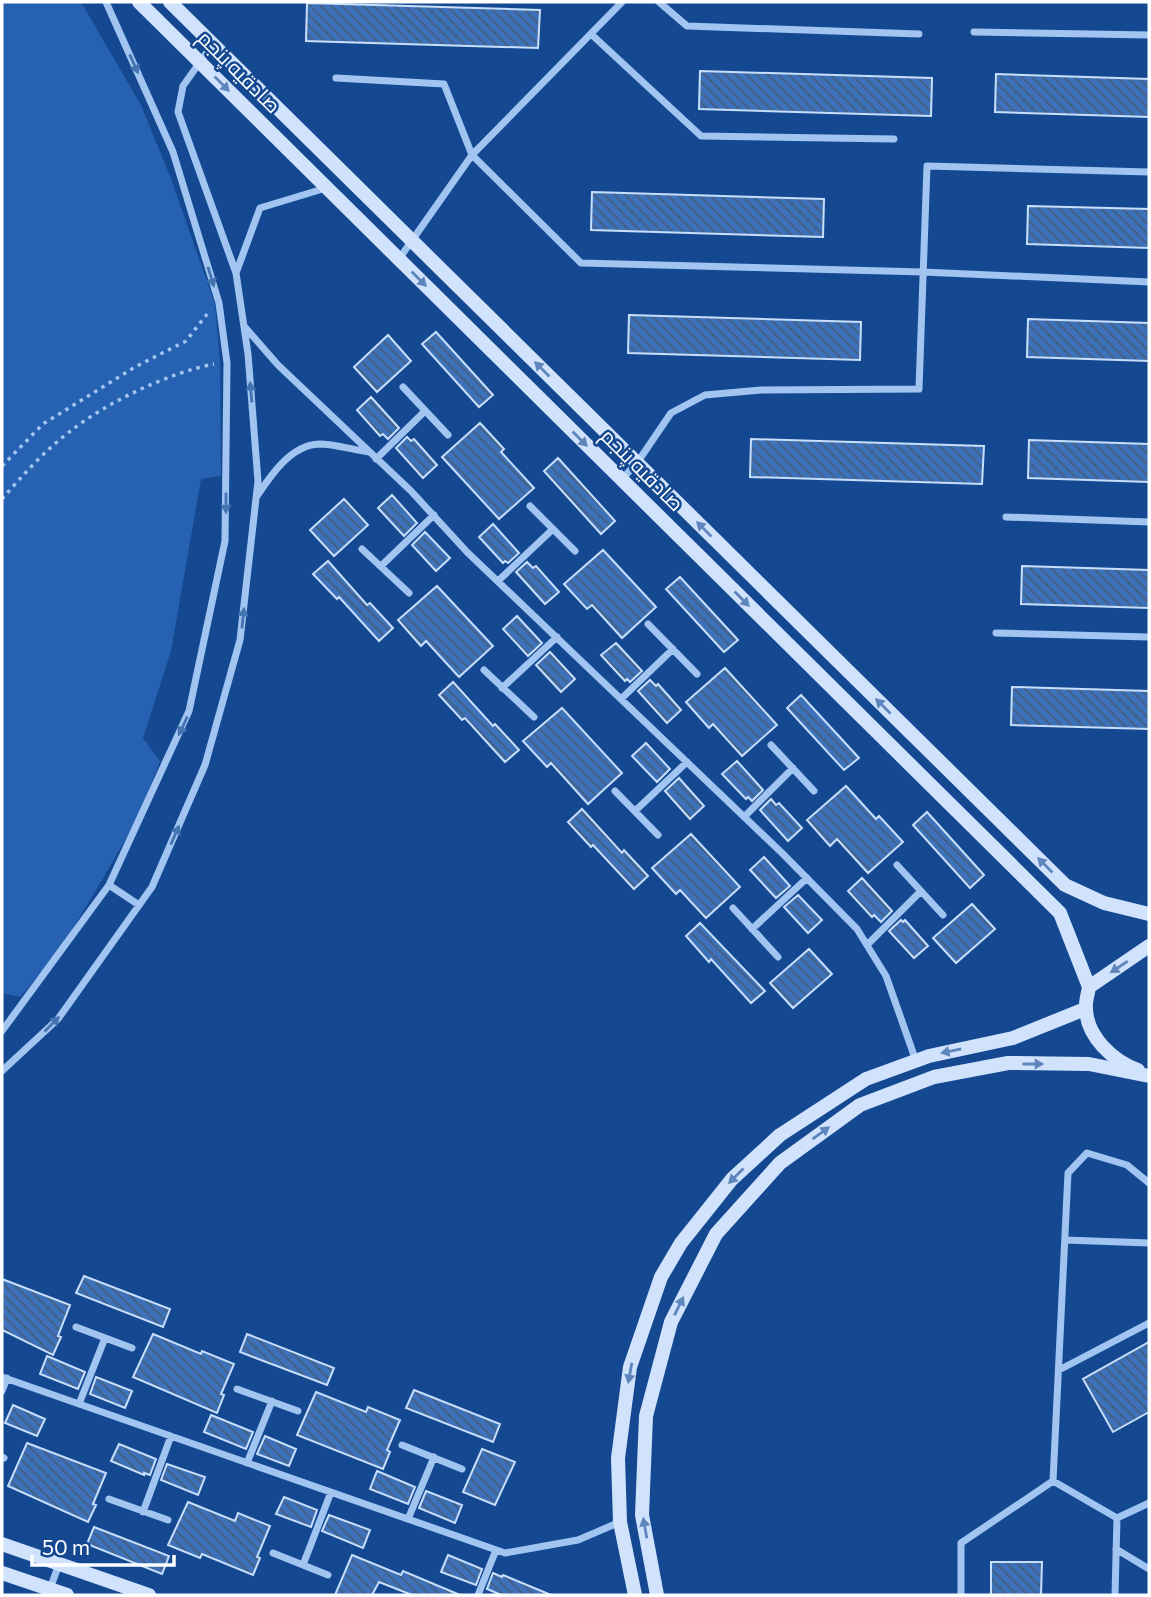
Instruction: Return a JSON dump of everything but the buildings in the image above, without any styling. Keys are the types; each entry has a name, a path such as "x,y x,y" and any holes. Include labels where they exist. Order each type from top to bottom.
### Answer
{"street":[{"path":"2,1031 109,885 189,711 225,541 227,363 219,303 173,152 106,2"},
{"name":"صادقیه پنجم","path":"139,2 1060,913 1089,987"},
{"name":"صادقیه پنجم","path":"170,2 1065,885 1104,902 1149,914"},
{"path":"399,259 472,155 622,2"},
{"path":"659,2 687,26 919,34"},
{"path":"974,32 1149,35"},
{"path":"591,34 701,136 894,139"},
{"path":"2,1071 58,1019 152,887 205,765 240,640 258,481 244,326 236,273 178,112 183,86 213,44"},
{"path":"336,78 444,84 472,155 581,263 923,272 1149,282"},
{"path":"622,480 671,413 705,395 761,390 919,389 927,166 1149,173"},
{"path":"236,273 260,208 327,188"},
{"path":"244,326 278,365 433,515 467,552 858,929 886,976 916,1061"},
{"path":"403,387 448,435"},
{"path":"376,459 425,411"},
{"path":"256,496 275,469 292,454 317,444 369,453"},
{"path":"530,506 575,551"},
{"path":"381,566 433,515"},
{"path":"1006,517 1149,522"},
{"path":"498,581 553,529"},
{"path":"362,549 409,593"},
{"path":"648,624 697,674"},
{"path":"996,633 1149,638"},
{"path":"502,688 557,637"},
{"path":"621,699 673,649"},
{"path":"484,670 534,717"},
{"path":"771,745 814,791"},
{"path":"635,811 687,762"},
{"path":"744,817 793,768"},
{"path":"615,790 658,835"},
{"path":"897,865 943,915"},
{"path":"752,929 807,878"},
{"path":"109,885 139,905"},
{"path":"1049,902 1065,885"},
{"path":"867,945 921,891"},
{"path":"733,908 778,957"},
{"path":"1149,946 1089,987 1085,1009 1090,1027 1102,1048 1132,1068 1149,1075"},
{"path":"635,1595 620,1522 618,1458 630,1367 661,1277 681,1243 732,1179 780,1135 866,1079 916,1061 1002,1041 1085,1009"},
{"path":"1002,1041 1008,1063"},
{"path":"657,1595 642,1515 646,1416 671,1322 716,1234 780,1163 860,1105 934,1077 1008,1063 1088,1064 1149,1075"},
{"path":"1054,1481 1068,1173 1087,1153 1127,1165 1149,1183"},
{"path":"1065,1240 1149,1243"},
{"path":"681,1243 701,1259"},
{"path":"1059,1370 1149,1323"},
{"path":"76,1327 132,1349"},
{"path":"79,1404 105,1338"},
{"path":"2,1391 4,1377 505,1553 578,1540 620,1522"},
{"path":"237,1389 298,1411"},
{"path":"247,1463 272,1401"},
{"path":"143,1512 171,1436"},
{"path":"402,1445 463,1469"},
{"path":"408,1520 434,1458"},
{"path":"1054,1481 1117,1518"},
{"path":"961,1595 961,1543 1054,1481"},
{"path":"303,1565 331,1492"},
{"path":"108,1499 168,1520"},
{"path":"1117,1518 1149,1503"},
{"path":"1115,1595 1117,1518"},
{"path":"2,1544 149,1595"},
{"path":"1116,1549 1149,1569"},
{"path":"478,1595 496,1550"},
{"path":"273,1553 328,1575"},
{"path":"49,1592 59,1563"},
{"path":"2,1573 49,1592 67,1595"}],"path":[{"path":"2,466 43,424 135,367 186,341 215,304 219,303"},
{"path":"2,499 71,430 107,408 187,369 227,363"}],"shaded area":[{"path":"2,2 81,2 141,105 171,179 215,304 220,363 221,476 201,479 171,651 143,738 160,761 138,818 96,890 59,951 20,997 2,993"}]}
